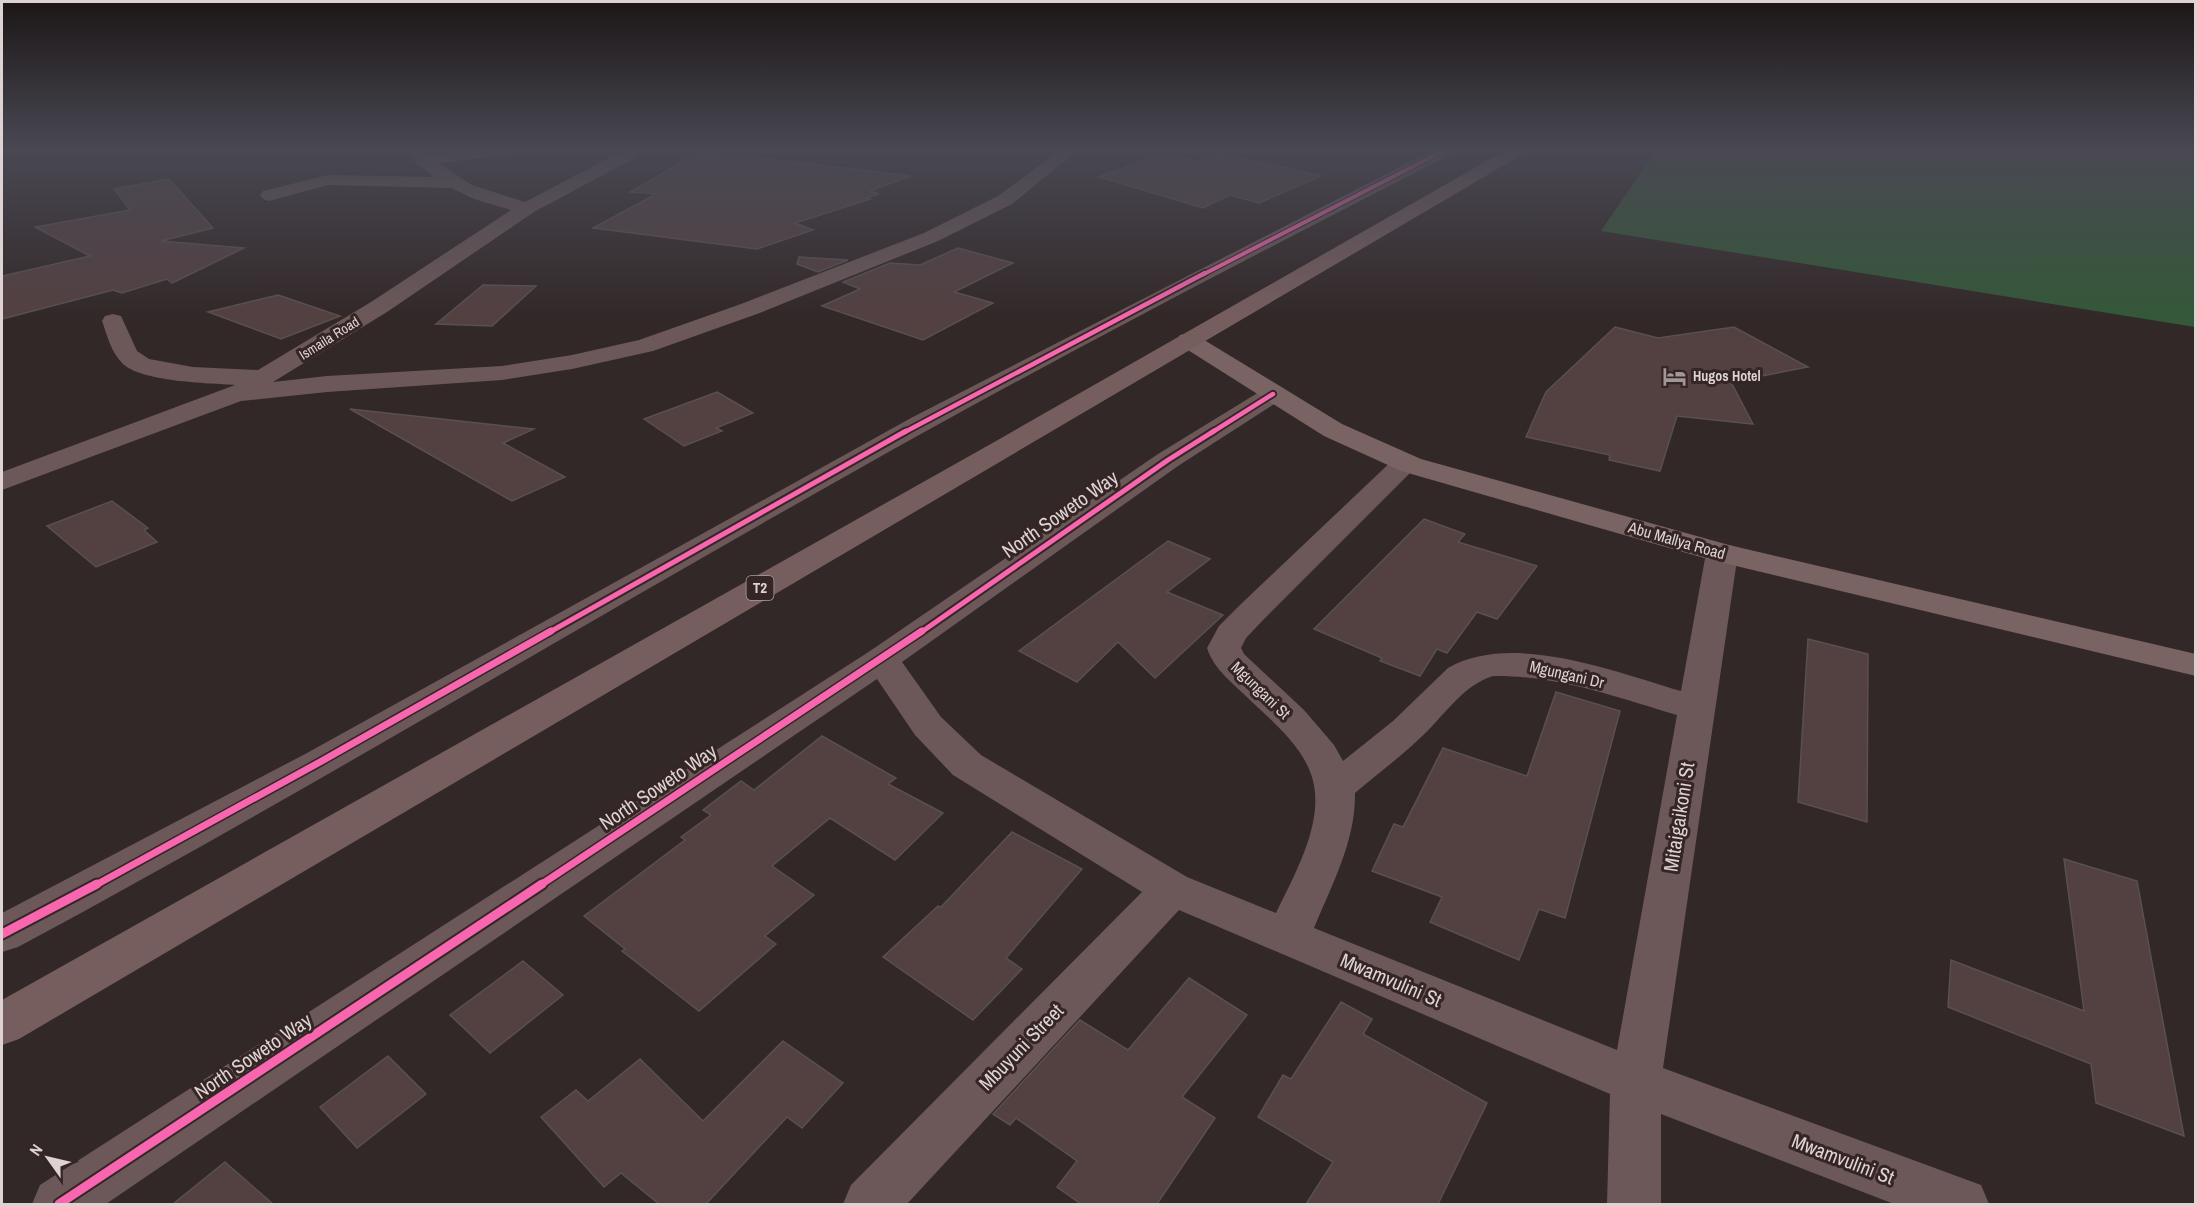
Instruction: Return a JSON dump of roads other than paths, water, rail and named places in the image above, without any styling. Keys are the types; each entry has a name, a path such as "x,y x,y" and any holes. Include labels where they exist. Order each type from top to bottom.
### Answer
{"highway":[{"name":"T2","path":"2,1024 999,451 1420,206"}],"main road":[{"name":"Abu Mallya Road","path":"1188,340 1333,430 1406,463 1469,483 1722,553 2196,665"}],"street":[{"path":"520,206 527,208"},
{"name":"Ismaila Road","path":"2,482 237,394 379,307 467,246 530,206"},
{"path":"237,394 327,384 502,373 572,362 645,346 749,309 931,237 992,206"},
{"path":"2,934 412,710 846,464 1165,293 1335,206"},
{"path":"113,321 126,353 132,361 141,366 185,373 263,378"},
{"name":"North Soweto Way","path":"59,1204 882,659 1168,460 1273,394"},
{"name":"Mgungani St","path":"1288,937 1324,849 1335,810 1335,788 1329,771 1313,745 1295,723 1228,659 1224,648 1231,634 1253,611 1406,463"},
{"name":"Mitaigaikoni St","path":"1634,1204 1636,1081 1722,553"},
{"name":"Mwamvulini St","path":"882,659 928,726 967,765 1172,889 1636,1081 1962,1204"},
{"name":"Mgungani Dr","path":"1335,788 1407,729 1459,678 1472,670 1489,665 1518,663 1557,669 1697,708"},
{"name":"Mbuyuni Street","path":"870,1204 1172,889"}],"place":[{"name":"Hugos Hotel","path":"1675,376"}]}
